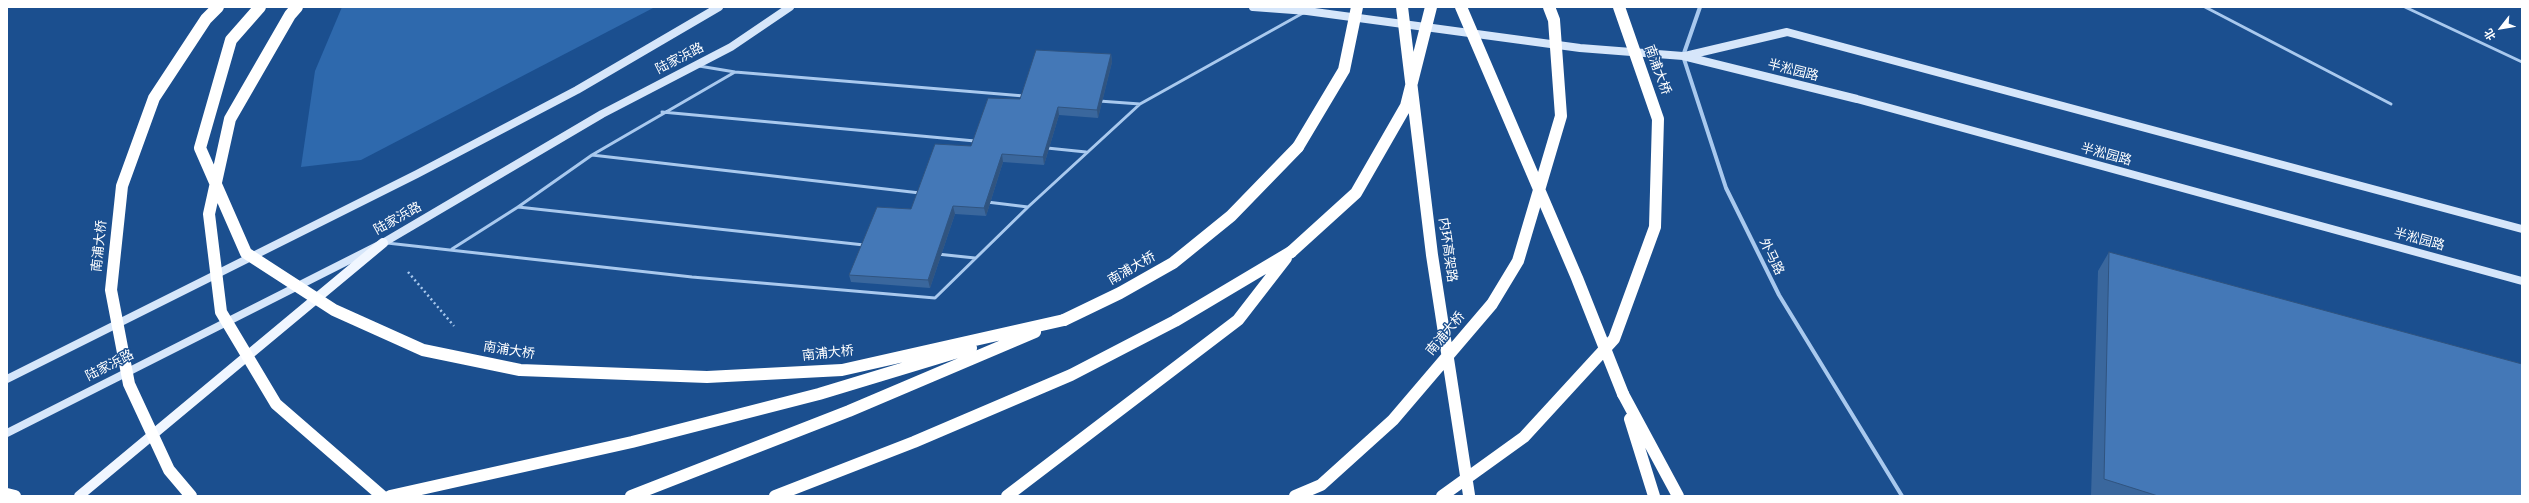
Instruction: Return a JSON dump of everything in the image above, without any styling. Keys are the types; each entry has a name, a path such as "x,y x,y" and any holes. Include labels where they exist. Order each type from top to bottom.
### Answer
{"highway":[{"name":"南浦大桥","path":"191,496 169,470 129,384 111,290 122,186 154,98 206,19 218,7"},
{"name":"南浦大桥","path":"260,7 231,40 200,148 246,253 334,310 423,350 520,370 707,377 842,370 1064,320 1120,293 1173,263 1231,216 1298,147 1344,70 1357,7"},
{"path":"297,7 290,15 230,119 209,214 221,312 276,404 382,496"},
{"name":"内环高架路","path":"1402,7 1432,255 1469,496"},
{"path":"1007,496 1238,320 1291,252 1356,193 1406,106 1431,7"},
{"path":"1461,7 1577,278 1622,394 1654,496"},
{"name":"南浦大桥","path":"1296,496 1322,485 1393,420 1492,304 1518,261 1560,116 1554,20 1548,7"},
{"name":"南浦大桥","path":"1442,496 1524,437 1614,339 1647,250 1655,227 1658,118 1619,7"},
{"path":"775,496 914,442 1071,375 1175,321 1291,252"},
{"path":"390,496 632,442 819,394 1064,320"},
{"path":"631,496 849,411 1064,320"},
{"path":"1622,394 1678,496"},
{"path":"7,494 15,496"}],"main road":[{"name":"陆家浜路","path":"7,380 417,174 576,90 719,7"},
{"name":"陆家浜路","path":"7,433 383,243 602,114 731,47 790,7"},
{"name":"半淞园路","path":"1253,7 1307,11 1580,48 1682,56 1857,99 2522,281"},
{"name":"半淞园路","path":"1682,56 1787,32 2522,229"},
{"path":"79,496 383,243"}],"street":[{"path":"1682,56 1700,7"},
{"name":"外马路","path":"1682,56 1726,188 1779,295 1902,496"}],"lane":[{"path":"2205,7 2391,104"},
{"path":"2405,7 2522,62"},
{"path":"383,243 692,277 935,298 1086,152 1140,104 1307,11"},
{"path":"696,65 735,72 932,90 1032,97"},
{"path":"452,250 518,207 592,154 662,112 735,72"},
{"path":"1094,101 1140,104"},
{"path":"662,112 977,142"},
{"path":"1040,148 1086,152"},
{"path":"592,154 926,194"},
{"path":"981,201 1028,207"},
{"path":"518,207 866,246"},
{"path":"928,253 975,258"}],"shaded area":[{"path":"342,7 655,7 361,160 301,167 315,71"}],"building":[{"path":"1036,50 1111,54 1097,110 1058,107 1043,157 1002,154 984,208 953,206 928,280 849,275 877,207 911,209 935,144 971,146 988,98 1020,99"},
{"path":"2109,252 2522,364 2522,496 2158,496 2104,479"}]}
